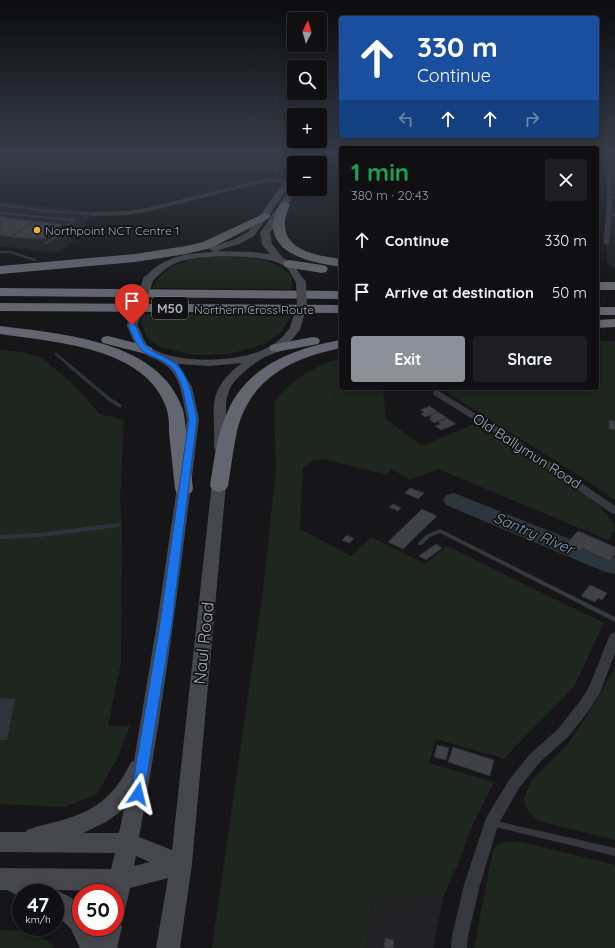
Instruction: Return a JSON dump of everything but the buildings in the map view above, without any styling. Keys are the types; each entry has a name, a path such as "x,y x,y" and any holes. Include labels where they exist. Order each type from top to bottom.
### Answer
{"highway":[{"path":"285,204 279,223 281,238 290,247 301,253 313,258 339,263"},
{"path":"0,271 135,258 186,250 207,245 265,216"},
{"path":"0,271 176,260"},
{"path":"284,262 339,270"},
{"path":"599,286 615,286"},
{"name":"Northern Cross Route","path":"0,292 339,295"},
{"path":"599,297 615,297"},
{"name":"Northern Cross Route","path":"0,307 339,309"},
{"path":"599,311 615,311"},
{"path":"599,324 615,323"},
{"path":"0,329 73,335 113,341 146,350"},
{"path":"0,329 92,345 123,356 142,366 154,376 167,391 175,410 184,489"},
{"path":"276,348 339,337"},
{"path":"219,486 230,430 244,395 262,375 292,358 321,348 339,344"}],"main road":[{"path":"195,256 251,234 280,196"},
{"path":"284,262 248,254 230,253 195,256 176,260 154,274 148,280 132,325 139,342 146,350 160,356 175,360 212,362 233,361 261,355 276,348 289,336 300,317 304,299 300,283 284,262 267,245 265,233 290,196"},
{"name":"Naul Road","path":"168,948 182,864 219,486 222,441 219,408 224,387 238,370 261,355"},
{"path":"120,884 145,755 166,623 193,419 186,387 176,368 160,356"},
{"path":"6,842 70,829 103,813 118,802 133,779 145,755"},
{"path":"6,842 128,844 182,864"},
{"path":"4,879 121,880 182,864"},
{"path":"4,879 16,884"},
{"path":"64,906 72,913"},
{"path":"86,936 92,948"},
{"path":"105,948 108,936"}],"street":[{"path":"92,214 128,213 157,208 202,196"},
{"path":"606,243 612,214 612,197"},
{"name":"Old Ballymun Road","path":"437,393 510,438 615,511"},
{"path":"459,948 460,936 472,885 491,823 514,784 535,758 562,733 585,706 595,689 615,637"}],"lane":[{"path":"0,205 92,214"},
{"path":"0,212 7,206"},
{"path":"33,216 41,210"},
{"path":"0,212 72,220"},
{"path":"45,244 59,235 78,213"},
{"path":"420,544 428,536 440,531 615,620"},
{"path":"491,823 615,852"}],"shaded area":[{"path":"615,196 615,268 607,264 606,243 610,197"},
{"path":"0,202 90,211 89,219 75,239 56,253 0,246"},
{"path":"236,256 260,259 280,266 292,277 292,289 152,288 161,275 178,264 197,259"},
{"path":"141,314 291,316 281,332 265,344 229,354 194,355 160,347 147,338 142,324"},
{"path":"599,341 615,341 615,500 443,390 599,390"},
{"path":"0,350 22,352 42,358 71,382 100,414 124,420 120,502 122,520 121,662 108,726 130,726 118,757 97,794 65,807 0,804"},
{"path":"339,359 339,390 383,390 386,419 422,446 474,424 554,472 577,488 610,518 615,529 608,540 438,469 410,480 392,469 387,475 323,459 313,460 303,468 300,529 351,556 371,537 425,564 447,546 604,623 574,687 505,759 436,739 429,763 494,782 473,824 458,864 444,895 373,901 365,948 212,948 263,591 276,468 274,402 296,380 322,365"},
{"path":"615,668 615,840 538,821 526,808 524,798 531,781 568,744 592,708"},
{"path":"0,698 15,699 7,740 0,740"},
{"path":"503,842 522,842 615,865 615,948 474,948 493,849"},
{"path":"444,895 433,948 365,948 373,901"},
{"path":"0,930 12,930 12,936 38,936 53,945 54,948 0,948"}],"waterway":[{"name":"Santry River","path":"0,252 10,252 35,260"},
{"name":"Santry River","path":"56,354 71,367"},
{"name":"Santry River","path":"70,366 109,399 120,406"},
{"name":"Santry River","path":"454,500 614,566"},
{"path":"0,537 39,535 118,525"}],"place":[{"name":"Northpoint NCT Centre 1","path":"37,230"}],"route":[{"path":"132,325 139,342 146,350 160,356 176,368 186,387 193,419 166,623 138,794"}]}
